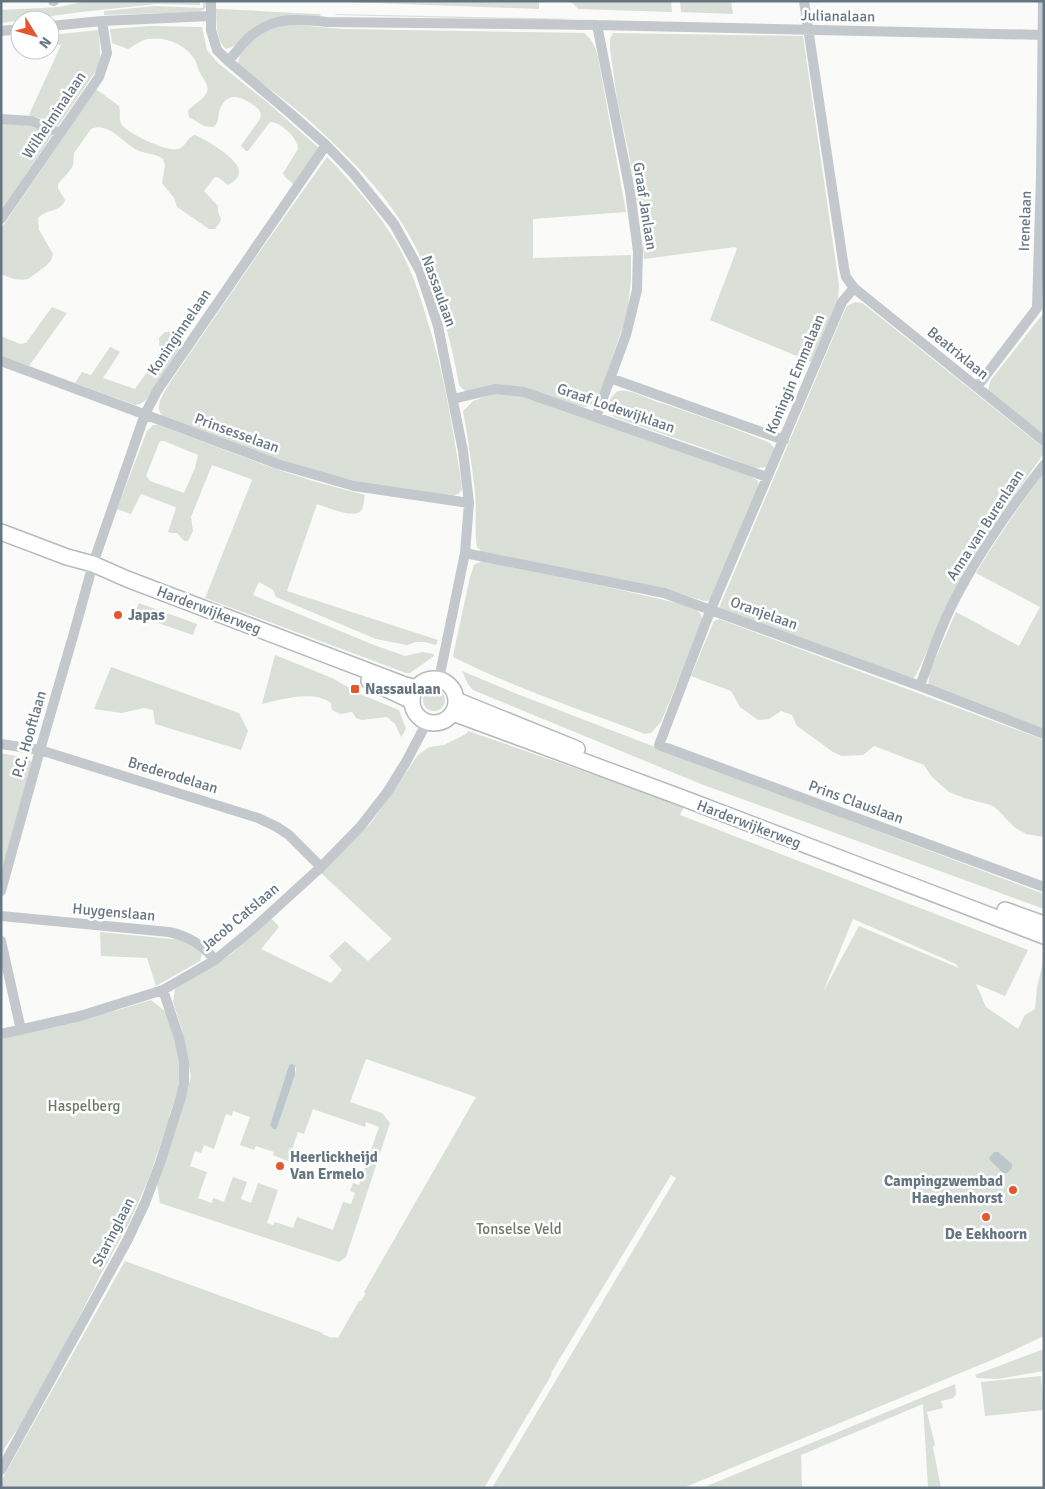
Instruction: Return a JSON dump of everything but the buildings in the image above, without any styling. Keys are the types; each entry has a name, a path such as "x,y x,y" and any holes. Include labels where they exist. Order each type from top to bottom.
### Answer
{"main road":[{"name":"Harderwijkerweg","path":"1,532 93,565 125,585 363,679 414,694"},
{"name":"Harderwijkerweg","path":"1,539 65,562 93,565"},
{"path":"440,679 446,682 455,693 455,706 448,719 434,723 427,722 416,714 414,694 427,680 440,679"},
{"name":"Harderwijkerweg","path":"455,706 1044,924"},
{"name":"Harderwijkerweg","path":"455,706 680,797 1044,936"}],"street":[{"path":"60,25 102,21 210,16 211,1"},
{"path":"804,1 844,268 846,277 854,288"},
{"name":"Irenelaan","path":"977,387 1040,308 1044,1"},
{"name":"Nassaulaan","path":"210,16 211,30 218,50 228,61 326,145 353,173 394,224 420,271 438,326 463,451 469,502 465,553 440,679"},
{"name":"Julianalaan","path":"228,61 251,35 268,24 296,18 327,22 597,25 1044,35"},
{"name":"Wilhelminalaan","path":"1,219 99,77 107,53 102,21"},
{"name":"Graaf Janlaan","path":"596,417 626,335 637,290 638,251 630,191 597,25"},
{"path":"1,119 32,122 60,134"},
{"name":"Koninginnelaan","path":"93,565 145,414 157,390 326,145"},
{"name":"Beatrixlaan","path":"854,288 1044,441"},
{"name":"Koningin Emmalaan","path":"659,744 711,609 767,477 842,302 854,288"},
{"name":"Prinsesselaan","path":"1,361 278,464 354,486 469,502"},
{"name":"Graaf Lodewijklaan","path":"610,378 784,440"},
{"name":"Graaf Lodewijklaan","path":"452,399 494,389 524,392 767,477"},
{"name":"Anna van Burenlaan","path":"920,686 950,611 974,564 1014,503 1044,465"},
{"name":"Oranjelaan","path":"465,553 664,593 920,686 1044,734"},
{"name":"P.C. Hooftlaan","path":"1,891 93,565"},
{"name":"Jacob Catslaan","path":"1,1034 80,1016 162,990 215,960 254,928 321,867 361,826 375,809 406,762 427,722"},
{"name":"Brederodelaan","path":"1,744 40,750 258,818 288,835 321,867"},
{"name":"Prins Clauslaan","path":"659,744 1044,887"},
{"name":"Huygenslaan","path":"1,916 179,934 195,941 215,960"},
{"path":"1,941 21,1030"},
{"name":"Staringlaan","path":"1,1470 127,1241 145,1203 160,1163 181,1097 185,1072 180,1038 162,990"}],"green space":[{"path":"87,1 200,1 200,5 157,4 60,15 60,10 10,10 10,22 1,23 1,10 59,7"},
{"path":"539,1 539,9 349,2"},
{"path":"571,1 671,1 672,12 578,9"},
{"path":"680,1 731,1 733,14 681,12"},
{"path":"203,2 208,2 207,7 200,12 104,15 104,11 155,6 203,8"},
{"path":"216,9 321,14 320,16 281,17 266,20 231,48 226,49 218,35"},
{"path":"335,14 575,19 539,20"},
{"path":"286,24 342,29 584,33 590,38 598,57 626,212 533,219 533,258 631,255 631,280 623,326 603,385 594,403 586,407 577,406 518,387 466,392 459,385 452,349 436,295 422,260 397,216 366,176 343,152 299,112 240,66 238,62 240,55 263,32"},
{"path":"149,26 202,27 207,50 218,63 268,103 319,148 294,185 283,173 298,149 295,140 284,128 270,122 248,151 241,146 261,117 261,113 255,106 236,97 227,99 220,109 217,123 214,127 204,126 189,117 188,111 203,97 207,89 196,61 181,46 175,42 155,38 140,42 128,49 112,43 110,29"},
{"path":"99,30 100,58 98,68 58,126 29,115 54,60 60,60 60,34"},
{"path":"613,33 803,36 839,285 838,299 811,362 710,320 737,249 735,247 644,259 642,231 628,149 617,99 610,49 610,39"},
{"path":"96,89 119,106 122,125 140,137 165,148 178,149 195,135 222,151 235,163 239,169 239,174 235,180 228,185 215,177 204,191 218,206 220,222 215,229 209,229 177,207 174,198 162,183 165,166 163,159 137,150 109,130 97,127 91,129 74,153 71,169 58,184 58,188 65,200 63,204 61,207 38,218 39,230 53,254 51,260 28,279 14,279 1,274 1,229"},
{"path":"27,123 52,135 1,211 1,124"},
{"path":"327,157 381,219 405,259 416,286 437,354 454,438 462,490 453,496 379,486 307,468 165,418 159,410 160,402 169,384"},
{"path":"855,302 862,303 1044,448 1040,459 981,542 961,577 912,681 719,608 841,319 847,306"},
{"path":"52,307 67,313 29,366 1,356 1,336 20,344 26,343"},
{"path":"1042,315 1044,315 1044,435 988,391 990,381"},
{"path":"165,332 169,332 185,343 146,400 140,404 135,405 75,383 82,372 91,375 111,347 120,352 103,378 135,389 160,354 159,338"},
{"path":"618,391 637,394 728,426 770,443 775,449 767,467 755,468 614,417 609,412 609,405 611,398"},
{"path":"494,393 524,396 752,477 758,481 759,486 711,600 705,601 657,588 481,551 477,547 475,493 463,411 473,401"},
{"path":"153,425 158,425 267,466 365,495 361,511 352,514 317,504 287,591 438,640 436,645 415,642 407,645 376,639 276,597 273,590 259,582 253,595 405,656 423,652 434,654 434,656 410,673 406,673 205,598 252,480 212,465 191,517 193,531 188,541 184,541 177,533 168,532 175,507 141,494 131,514 117,509 147,431","holes":["164,441 198,455 195,468 184,493 150,481 146,476 159,443"]},
{"path":"1044,473 1044,729 928,686 930,671 956,612 1019,646 1040,607 976,573"},
{"path":"482,561 681,604 700,613 703,620 661,722 651,733 645,734 548,698 500,679 453,657 470,577 474,565"},
{"path":"139,603 197,624 193,635 146,619 147,616 135,612"},
{"path":"719,619 1044,740 1044,837 1026,834 1014,827 991,805 949,792 931,776 924,765 874,746 863,755 842,756 833,752 797,726 792,715 781,711 769,719 758,720 740,707 731,691 691,676 714,621"},
{"path":"275,655 332,678 360,694 399,710 406,729 401,737 395,724 387,717 362,720 356,718 352,712 340,714 332,710 331,703 316,697 298,697 262,704"},
{"path":"111,667 239,713 248,731 241,750 155,724 153,710 144,708 122,713 94,709"},
{"path":"462,671 642,742 1044,894 1044,909 701,784 473,690"},
{"path":"430,689 438,689 445,696 445,704 438,711 430,711 423,704 423,696"},
{"name":"Tonselse Veld","path":"468,731 684,806 680,815 1028,950 1005,996 976,984 986,1007 1018,1029 1025,1015 1035,1009 1037,988 1044,957 1044,1336 999,1357 683,1488 492,1488 676,1178 671,1175 484,1488 1,1488 1,1481 125,1261 323,1333 332,1338 338,1338 359,1301 361,1301 366,1293 364,1292 476,1097 366,1059 350,1102 382,1113 390,1123 346,1257 339,1262 160,1203 157,1183 191,1077 182,1030 173,1002 175,989 230,955 271,918 279,927 261,949 331,983 342,970 329,956 345,941 368,961 392,939 321,873 371,823 418,755 429,747 444,745 466,734","holes":["853,919 956,964 959,968 859,926 823,992","289,1065 296,1068 295,1075 278,1125 270,1125","313,1109 365,1127 366,1122 379,1127 359,1185 353,1183 350,1191 355,1193 351,1204 343,1202 333,1230 297,1217 293,1228 275,1222 273,1225 267,1223 278,1190 258,1183 251,1203 241,1199 247,1182 233,1177 224,1202 213,1198 212,1203 198,1198 207,1172 190,1166 195,1151 201,1153 204,1145 214,1149 226,1114 232,1116 233,1111 250,1117 240,1145 254,1150 256,1146 274,1152 273,1155 288,1161 298,1132 304,1134"]},
{"path":"1,753 26,758 32,762 1,874"},
{"path":"100,932 182,940 197,946 202,954 200,961 156,986 147,958 101,956"},
{"name":"Haspelberg","path":"151,1000 166,1012 181,1062 177,1098 169,1116 149,1178 129,1223 69,1337 1,1456 1,1039"},
{"path":"1044,1349 1044,1371 998,1379 977,1378 975,1375"},
{"path":"1041,1376 1044,1410 985,1416 981,1382"},
{"path":"955,1384 956,1394 953,1398 941,1401 943,1408 927,1412 935,1445 933,1447 941,1488 928,1488 923,1404 801,1455 802,1488 702,1488"}],"shaded area":[{"path":"289,1065 295,1065 295,1075 278,1125 276,1129 273,1129 270,1125"},
{"path":"994,1152 998,1152 1012,1164 1012,1168 1007,1173 1003,1173 990,1160 989,1158"}],"place":[{"name":"Japas","path":"118,615"},
{"name":"Nassaulaan","path":"355,689"},
{"name":"Heerlickheijd Van Ermelo","path":"280,1166"},
{"name":"Campingzwembad Haeghenhorst","path":"1013,1190"},
{"name":"De Eekhoorn","path":"986,1217"}]}
